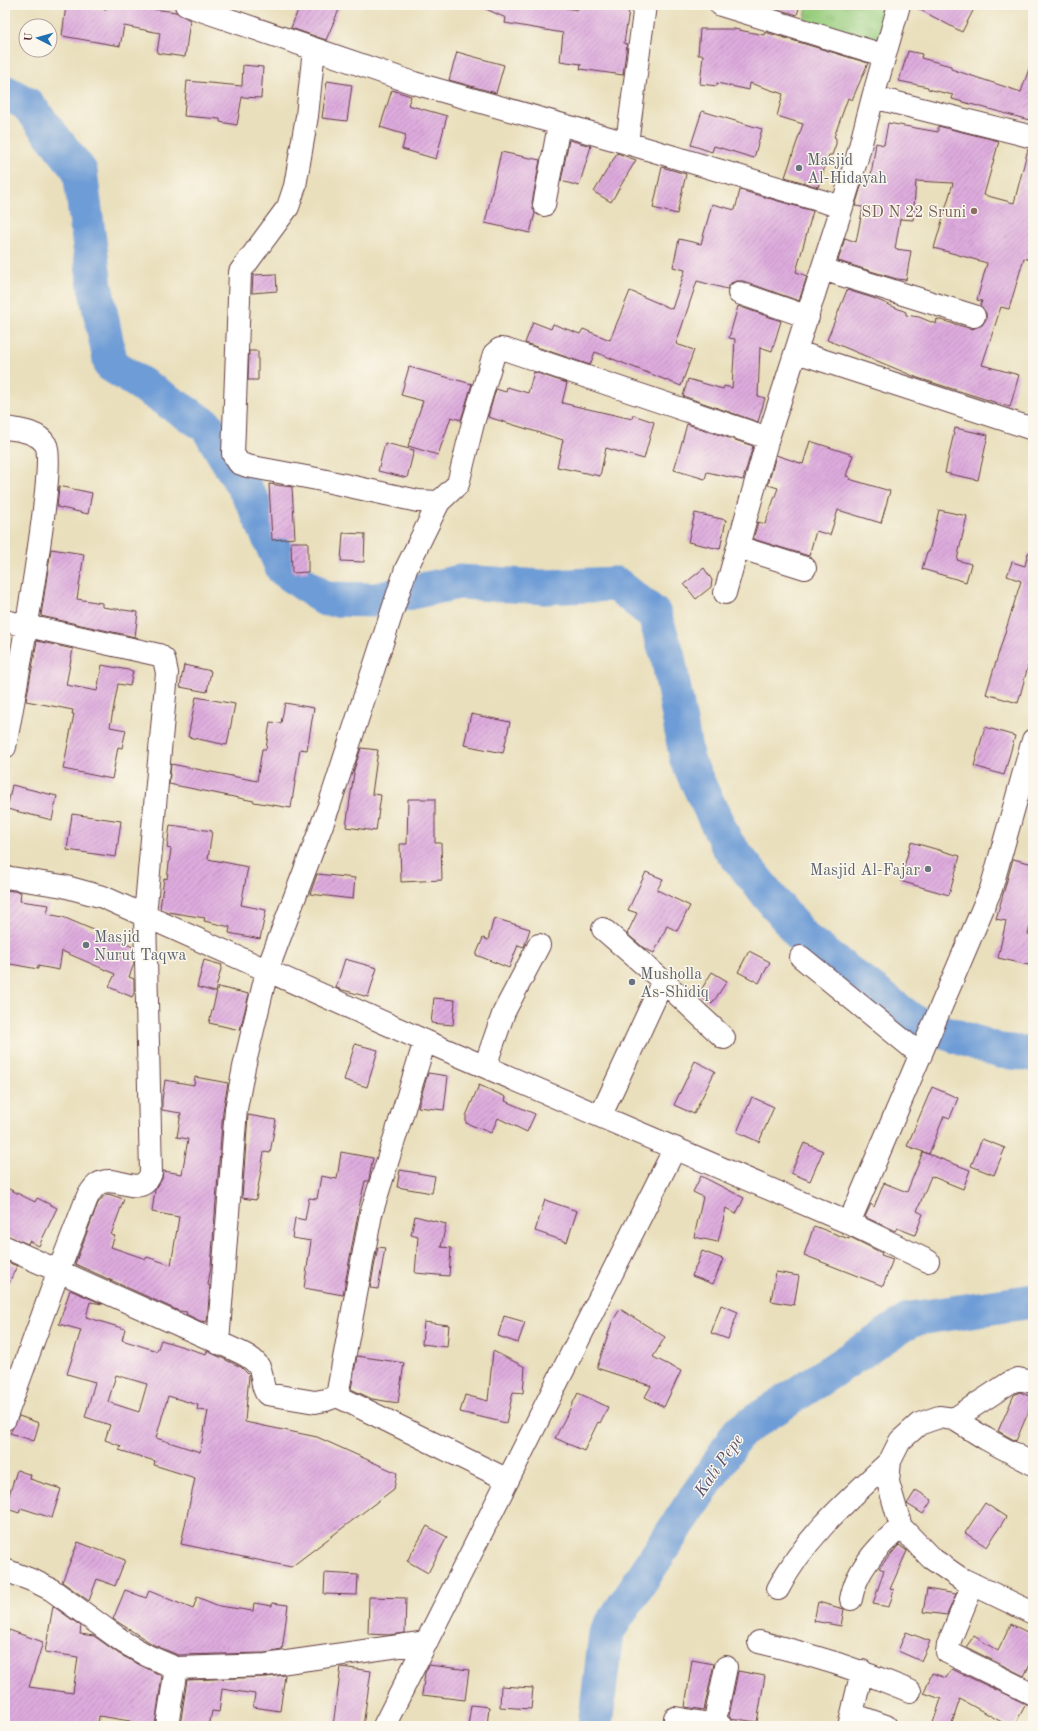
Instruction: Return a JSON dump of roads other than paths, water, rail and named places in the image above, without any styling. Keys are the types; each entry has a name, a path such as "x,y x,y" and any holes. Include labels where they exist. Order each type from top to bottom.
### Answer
{"street":[{"path":"186,5 414,83 842,206"},
{"path":"627,143 645,5"},
{"path":"721,5 883,55"},
{"path":"725,593 768,438 797,352 857,158 883,55 899,5"},
{"path":"314,49 307,116 295,186 288,207 240,272 233,454 238,463 247,466 317,479 418,501 439,502"},
{"path":"873,97 1033,137"},
{"path":"544,205 559,125"},
{"path":"822,269 974,316"},
{"path":"739,293 808,317"},
{"path":"218,1343 236,1109 244,1067 267,971 329,806 406,569 439,502 458,484 473,424 494,354 500,349 507,350 768,438"},
{"path":"797,352 1033,429"},
{"path":"5,428 28,432 40,438 47,445 48,457 41,529 15,624 5,747"},
{"path":"738,547 805,568"},
{"path":"5,1419 59,1270 87,1198 93,1188 100,1183 108,1181 142,1186 148,1181 151,1174 145,916 167,673 164,659 159,655 15,624"},
{"path":"849,1223 991,888 1028,779 1033,740"},
{"path":"5,878 83,891 103,897 214,945 267,971 849,1223 928,1261"},
{"path":"603,930 663,981 724,1038"},
{"path":"485,1066 504,1012 539,945"},
{"path":"801,957 922,1052"},
{"path":"601,1115 663,981"},
{"path":"337,1396 371,1214 425,1040"},
{"path":"384,1726 675,1148"},
{"path":"5,1247 233,1349 259,1367 264,1390 268,1394 315,1402 337,1396 508,1480"},
{"path":"954,1419 1009,1383 1018,1379 1033,1382"},
{"path":"778,1589 786,1574 830,1516 890,1461 900,1441 919,1424 939,1417 954,1419 986,1439 1033,1464"},
{"path":"890,1461 888,1482 901,1527 931,1558 960,1578 1032,1611"},
{"path":"851,1599 854,1586 860,1572 887,1538 901,1527"},
{"path":"5,1570 34,1580 52,1590 126,1643 148,1656 176,1668 266,1665 427,1642"},
{"path":"972,1584 948,1645 947,1652 1033,1694"},
{"path":"759,1642 800,1651 862,1671 910,1691"},
{"path":"675,1718 718,1725 726,1666"},
{"path":"167,1726 176,1668"},
{"path":"862,1671 851,1720 886,1726"}],"waterway":[{"path":"5,92 27,104 80,171 95,286 111,365 207,426 254,504 283,569 325,599 375,600 459,582 544,587 616,584 654,614 668,657 687,760 727,844 803,938 914,1022 1000,1051 1033,1054"},
{"name":"Kali Pepe","path":"595,1726 606,1633 739,1432 911,1319 1033,1301"}],"place":[{"name":"Masjid Al-Hidayah","path":"799,168"},
{"name":"SD N 22 Sruni","path":"974,211"},
{"name":"Masjid Al-Fajar","path":"928,869"},
{"name":"Masjid Nurut Taqwa","path":"86,945"},
{"name":"Musholla As-Shidiq","path":"632,982"}]}
